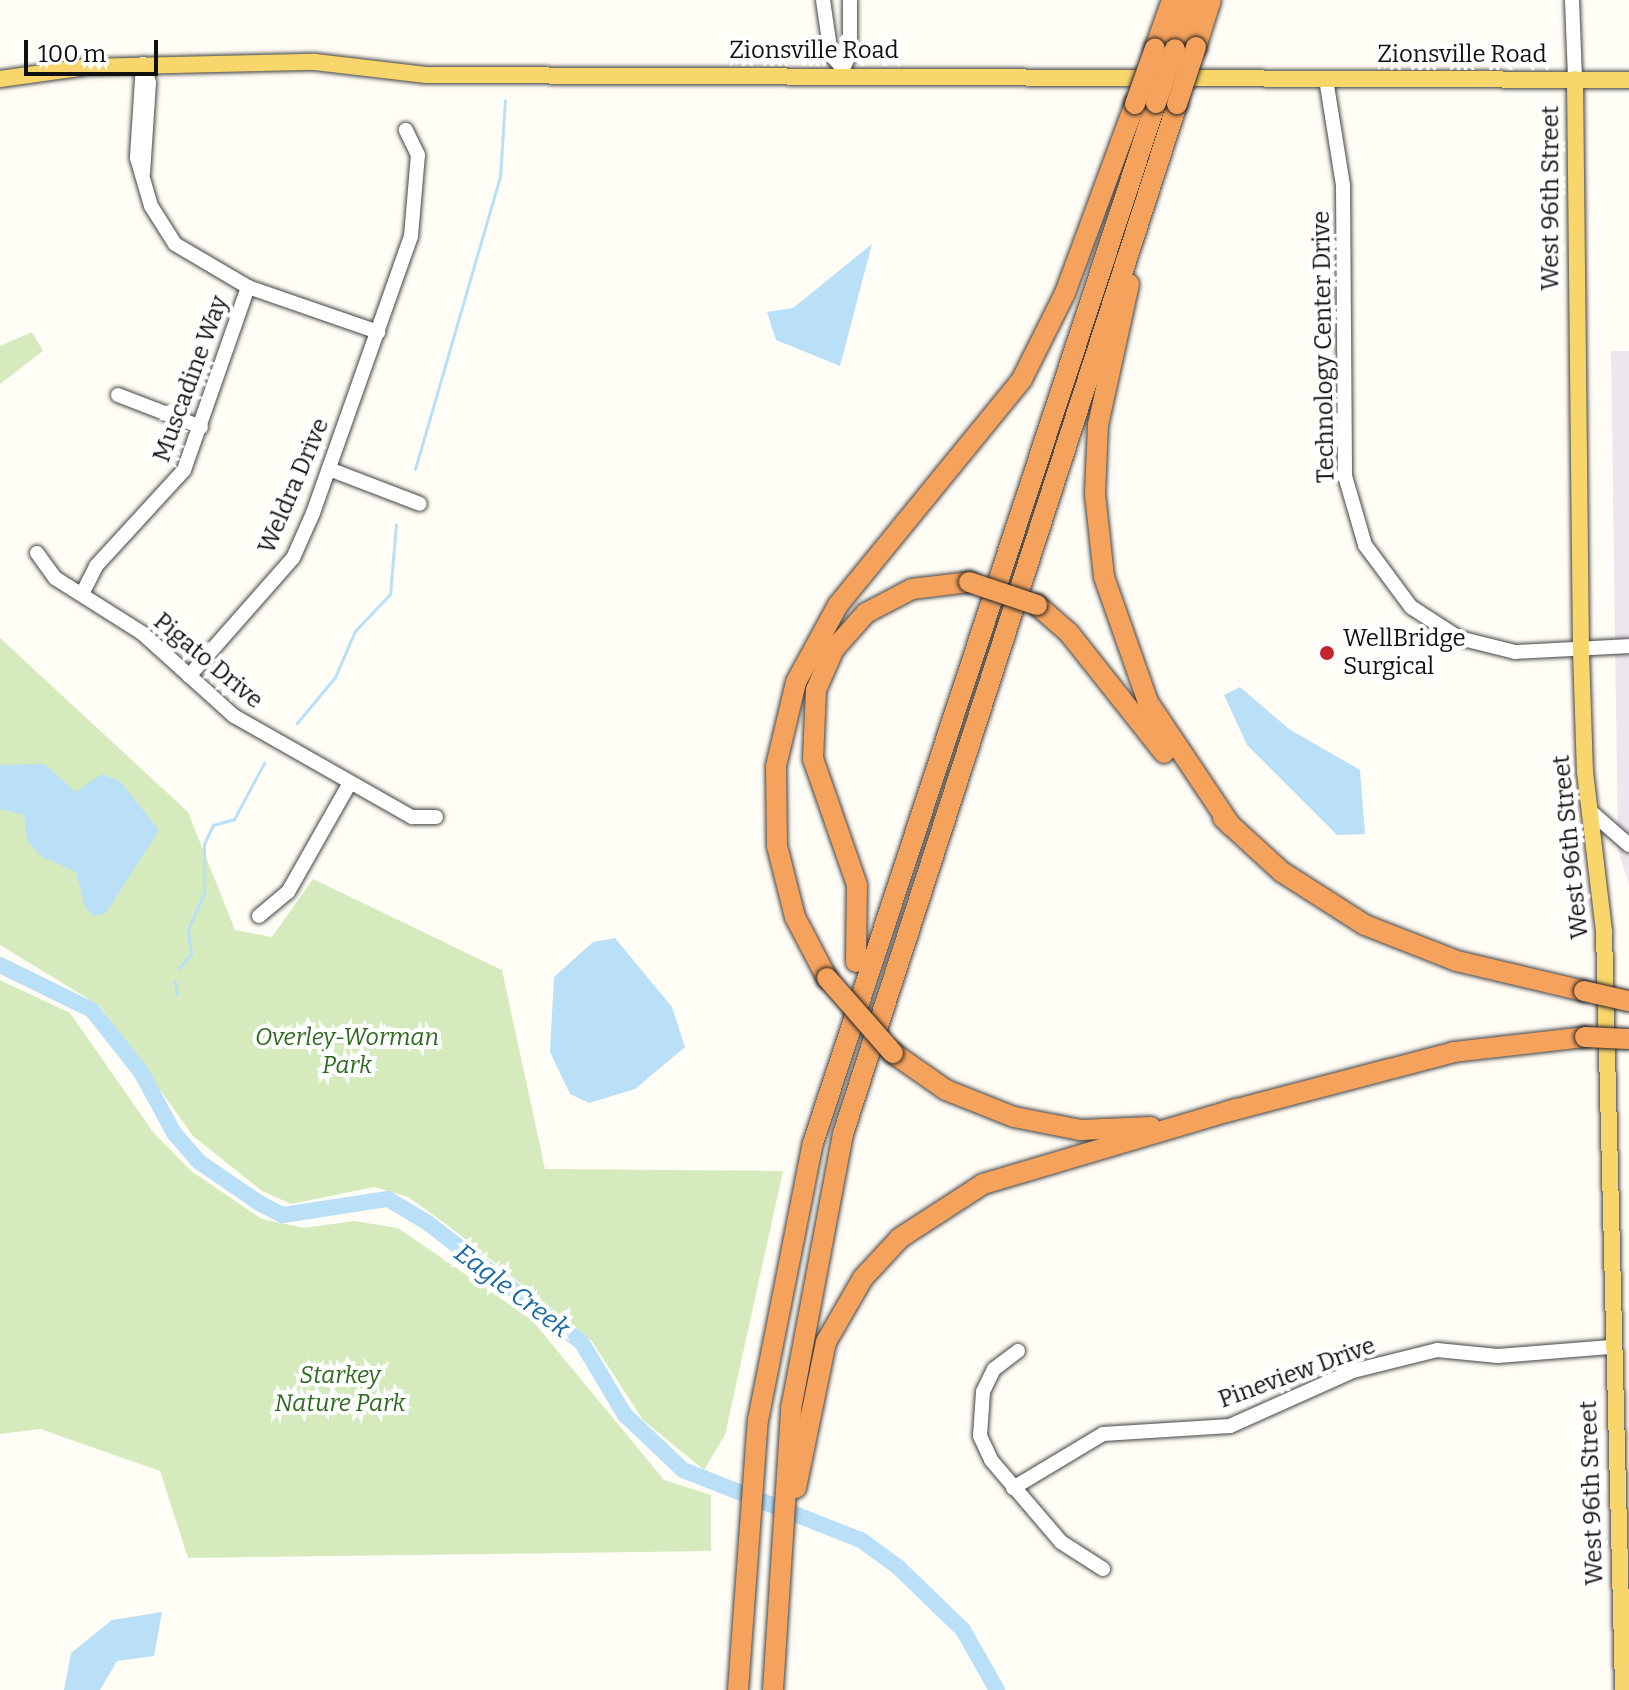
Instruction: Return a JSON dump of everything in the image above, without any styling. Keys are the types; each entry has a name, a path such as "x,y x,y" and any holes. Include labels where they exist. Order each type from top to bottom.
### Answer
{"highway":[{"path":"1172,0 1183,48"},
{"path":"1191,0 1174,104 1105,379 1095,511 1104,577 1133,672 1181,760 1231,826"},
{"path":"773,1690 774,1650 809,1291 853,1096 1174,104 1183,48 1211,0"},
{"path":"1222,0 1135,104 1061,303 1022,379 838,605 796,682 776,766 777,846 795,917 827,978 893,1053 960,1097 1050,1126 1143,1128 1237,1109"},
{"path":"836,1058 1174,104"},
{"path":"738,1690 744,1565 755,1444 787,1253 836,1058 861,920 857,885 813,759 816,690 834,649 866,613 921,587 969,582 1037,605 1069,633 1188,783 1231,826 1302,887 1388,936 1628,1002"},
{"path":"792,1461 815,1374 834,1327 874,1263 915,1225 996,1179 1237,1109 1454,1052 1585,1037 1629,1039"}],"main road":[{"name":"Zionsville Road","path":"0,79 143,64 315,62 426,75 840,70 1326,79 1629,80"},
{"name":"West 96th Street","path":"1575,79 1581,652 1590,811 1604,932 1611,1347 1623,1690"}],"street":[{"path":"823,0 831,55 840,70 850,54 850,0"},
{"name":"West 96th Street","path":"1572,0 1575,79"},
{"path":"143,64 137,99 143,173 151,206 175,244 248,287 378,332"},
{"name":"Technology Center Drive","path":"1326,79 1343,185 1345,476 1361,537 1394,591 1451,633 1515,652 1581,652 1629,646"},
{"name":"Weldra Drive","path":"189,676 293,558 329,469 418,207 418,155 406,130"},
{"name":"Muscadine Way","path":"82,594 96,566 170,491 201,427 248,287"},
{"path":"118,395 201,427"},
{"path":"329,469 420,504"},
{"name":"Pigato Drive","path":"37,553 55,578 82,594 189,676 234,716 412,817 436,817"},
{"path":"259,916 288,892 350,783"},
{"path":"1590,811 1627,844"},
{"path":"1594,838 1627,844"},
{"name":"Pineview Drive","path":"1013,1488 1103,1434 1147,1426 1230,1426 1353,1371 1437,1350 1498,1356 1611,1347"},
{"path":"1018,1351 994,1369 978,1414 991,1460 1070,1550 1103,1569"}],"shaded area":[{"path":"1611,351 1629,351 1629,885 1618,850"}],"green space":[{"path":"32,332 43,351 0,384 0,346"},
{"name":"Overley-Worman Park","path":"0,638 188,812 235,930 272,937 313,879 502,970 545,1169 783,1171 725,1435 704,1470 643,1420 591,1340 450,1227 408,1197 374,1187 291,1204 262,1191 193,1136 100,1006 0,945"},
{"name":"Starkey Nature Park","path":"0,980 70,1013 153,1132 191,1171 262,1219 304,1228 354,1221 398,1228 532,1320 664,1480 711,1495 711,1551 188,1558 160,1471 40,1429 0,1434"}],"water":[{"path":"872,244 840,366 776,340 767,312 793,308"},
{"path":"1240,687 1289,729 1360,770 1365,834 1337,835 1247,745 1224,695"},
{"path":"44,764 76,792 101,774 120,781 159,830 106,913 94,916 85,907 76,872 40,856 27,840 24,815 0,809 0,765"},
{"path":"615,938 672,1007 685,1047 635,1089 589,1103 570,1094 550,1052 554,977 593,942"},
{"path":"162,1612 154,1656 117,1661 100,1690 64,1690 71,1653 112,1620"}],"waterway":[{"path":"415,469 500,177 505,100"},
{"path":"297,723 335,677 355,631 390,594 396,524"},
{"path":"179,968 191,954 188,929 204,893 204,844 213,825 234,819 264,763"},
{"name":"Eagle Creek","path":"0,965 92,1010 141,1072 174,1133 198,1161 259,1203 283,1215 388,1199 428,1223 582,1343 625,1415 683,1470 861,1540 898,1567 963,1630 997,1690"},
{"path":"175,982 177,994"}],"place":[{"name":"WellBridge Surgical","path":"1327,653"}]}
